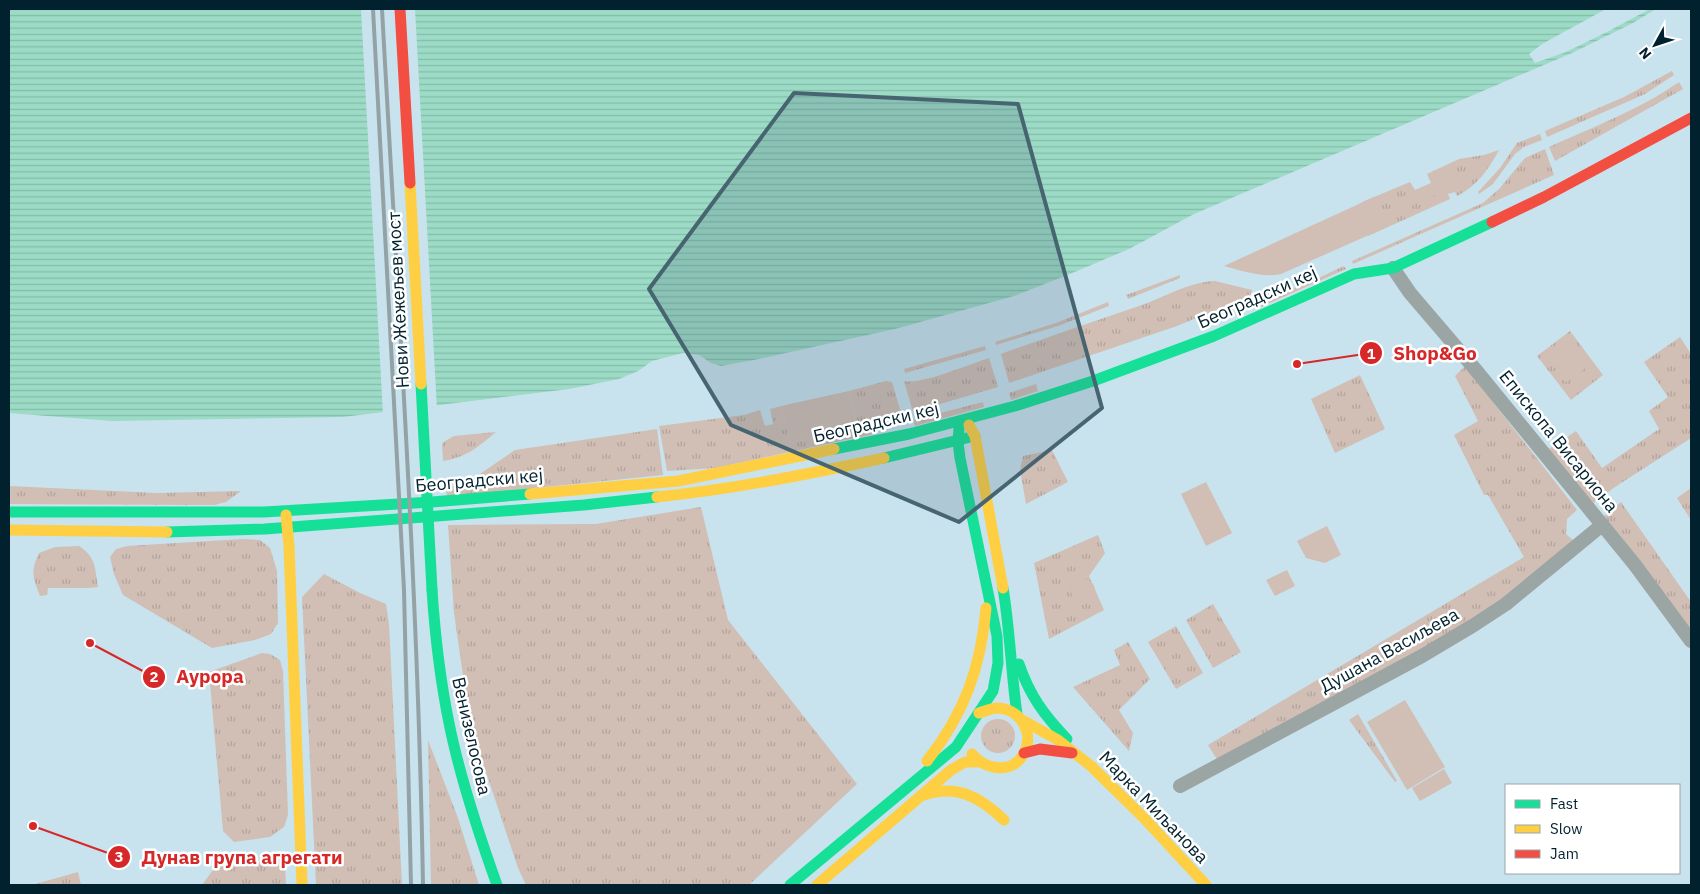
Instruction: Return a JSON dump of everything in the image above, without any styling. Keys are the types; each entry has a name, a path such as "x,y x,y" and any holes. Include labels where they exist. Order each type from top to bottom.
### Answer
{"main road":[{"name":"Нови Жежељев мост","path":"400,9 432,590"},
{"name":"Београдски кеј","path":"9,512 167,513 286,511 432,502 678,481 861,445 1015,406 1093,381 1172,352 1270,312 1354,274 1394,268 1544,197 1691,118"},
{"path":"790,885 959,745 972,721 989,700 993,690 998,674 997,634 985,582 958,440 958,432 962,420 973,430 975,436 1010,634 1024,682 1041,712 1087,762"},
{"name":"Београдски кеј","path":"9,530 158,532 286,527 584,505 708,492 858,464 975,436"},
{"path":"286,511 302,885"},
{"path":"887,806 939,747 959,715 982,651 986,610 985,582"},
{"name":"Венизелосова","path":"432,590 440,670 454,745 469,802 493,873 499,885"},
{"path":"817,885 918,797 961,764 965,762 979,762 996,768 1005,767 1014,764 1024,753 1028,742 1028,731 1020,717 1013,687 1010,634"},
{"path":"979,713 988,708 998,707 1008,709 1020,717"},
{"name":"Марка Миљанова","path":"1020,717 1058,740 1087,762 1143,816 1206,885"},
{"path":"968,731 969,748 979,762"},
{"name":"Марка Миљанова","path":"1024,753 1040,749 1076,754"},
{"path":"918,797 942,790 968,795 983,801 1004,820"}],"street":[{"name":"Епископа Висариона","path":"1394,268 1410,293 1475,369 1602,525 1651,586 1691,641"},
{"name":"Душана Васиљева","path":"1180,786 1422,656 1474,625 1506,604 1602,525"}],"highlighted area":[{"path":"794,93 1018,104 1102,408 959,522 731,425 649,289"}],"green space":[{"path":"1672,71 1674,75 1645,94 1547,137 1545,131 1624,97"},
{"path":"1679,82 1683,89 1555,161 1549,147 1632,110"},
{"path":"1540,134 1542,140 1524,147 1515,154 1493,184 1479,194 1478,192 1500,168 1517,143"},
{"path":"1545,149 1554,175 1353,264 1352,261 1483,203 1499,189 1525,158"},
{"path":"1499,150 1482,176 1464,192 1457,196 1455,192 1448,194 1450,199 1368,236 1359,215 1362,202 1410,182 1415,190 1431,183 1427,174 1459,159 1484,155"},
{"path":"1449,175 1455,186 1402,210 1397,199"},
{"path":"1374,197 1387,227 1281,274 1260,275 1224,266"},
{"path":"1344,266 1346,269 1261,307 1257,300 1259,292 1282,291 1292,288"},
{"path":"1180,275 1180,278 1128,299 1126,295"},
{"path":"1215,281 1252,290 1250,296 1177,326 1009,383 1001,354 1139,306 1186,287"},
{"path":"1108,302 1109,306 1058,326 996,345 995,342 1056,323"},
{"path":"1152,313 1157,323 1141,330 1137,319"},
{"path":"1570,331 1603,375 1571,400 1537,356"},
{"path":"1568,336 1590,365 1566,382 1545,353"},
{"path":"1680,337 1691,354 1691,438 1592,504 1549,449 1576,431 1602,468 1659,429 1649,411 1668,397 1644,362"},
{"path":"985,346 986,350 905,373 904,369"},
{"path":"989,358 998,387 913,412 904,381 922,380"},
{"path":"1465,366 1577,510 1567,519 1566,534 1574,541 1503,602 1423,651 1218,761 1208,745 1524,557 1488,495 1484,495 1454,435 1478,421 1455,376"},
{"path":"1360,375 1385,429 1335,453 1311,399"},
{"path":"886,381 892,382 902,416 895,425 892,426 891,423 882,425 873,434 716,468 667,471 659,426 744,415 760,410 765,426 773,424 770,409 781,406 790,443 857,428 849,391"},
{"path":"1036,384 1038,391 1011,400 1009,393"},
{"path":"849,391 857,428 790,443 781,406"},
{"path":"983,402 984,407 915,426 913,420"},
{"path":"657,429 663,475 447,497 446,488 474,478 515,450"},
{"path":"496,432 466,454 443,461 442,443 454,436"},
{"path":"1052,450 1068,482 1026,504 1020,470 1023,456"},
{"path":"1206,482 1232,533 1206,546 1181,494"},
{"path":"9,486 157,493 241,491 226,502 214,505 9,504"},
{"path":"1691,488 1691,520 1677,498"},
{"path":"1621,502 1691,602 1691,630 1602,518"},
{"path":"701,507 728,620 857,784 749,885 526,885 518,868 470,724 454,613 448,525 596,524"},
{"path":"1327,526 1341,555 1325,563 1306,558 1297,541"},
{"path":"1098,535 1105,553 1089,576 1104,610 1049,639 1034,563"},
{"path":"243,539 260,540 270,548 277,571 278,623 271,634 255,640 212,648 123,595 114,574 110,557 116,549 127,546"},
{"path":"79,546 92,559 98,587 48,588 47,595 40,596 34,574 34,565 39,553 55,547"},
{"path":"1287,570 1295,586 1275,596 1266,580"},
{"path":"324,574 386,604 389,624 402,885 316,885 302,597"},
{"path":"1083,579 1092,582 1095,591 1092,600 1083,603 1074,600 1071,591 1074,582"},
{"path":"1213,604 1241,652 1213,668 1186,620"},
{"path":"1176,626 1203,673 1176,689 1148,642"},
{"path":"1128,642 1150,679 1119,710 1133,733 1129,751 1073,687 1120,665 1114,650"},
{"path":"262,653 270,654 280,660 283,671 288,815 284,827 270,837 234,842 223,831 209,672"},
{"path":"1405,700 1445,767 1407,790 1367,722"},
{"path":"1358,714 1397,781 1395,782 1349,720"},
{"path":"998,719 1010,724 1015,736 1010,748 998,753 986,748 981,736 986,724"},
{"path":"428,740 458,818 479,885 431,885"},
{"path":"1444,769 1452,783 1420,801 1412,788"},
{"path":"279,857 285,865 286,885 202,885 215,867"},
{"path":"78,872 81,885 32,885"}],"shaded area":[{"path":"9,9 1656,9 1633,23 1572,53 1194,214 1129,249 1070,274 1014,296 895,329 721,366 711,363 699,355 683,353 652,361 638,371 619,379 569,389 343,417 112,421 9,413"}],"pier":[{"path":"361,9 415,9 437,409 383,415"},
{"path":"1606,9 1650,9 1566,52 1535,63 1529,54 1542,44"}],"railway":[{"path":"373,9 404,590 411,885"},
{"path":"382,9 412,556 423,885"}],"traffic: fast":[{"path":"834,449 909,434 1015,406 1093,381 1214,336 1354,274 1393,268 1492,222"},
{"path":"421,384 432,590"},
{"path":"790,885 956,747 993,691 998,663 997,636 960,458 959,428"},
{"path":"884,458 975,436"},
{"path":"9,512 264,512 530,494"},
{"path":"167,532 265,529 584,505 657,497"},
{"path":"1003,588 1017,714"},
{"path":"432,590 440,673 453,744 470,805 497,885"},
{"path":"1019,664 1038,704 1067,739"}],"traffic: slow":[{"path":"410,183 421,384"},
{"path":"969,425 975,436 1003,588"},
{"path":"530,494 678,481 834,449"},
{"path":"657,497 714,490 884,458"},
{"path":"286,515 289,546 302,885"},
{"path":"9,530 167,532"},
{"path":"927,761 951,726 969,689 980,651 986,608"},
{"path":"972,754 991,767 1006,767 1013,765 1019,760 1027,745 1026,730 1019,717 1006,709 998,708 979,713"},
{"path":"1024,721 1058,740 1091,766 1143,817 1206,885"},
{"path":"817,885 951,770 965,762 979,762"},
{"path":"924,795 947,791 967,795 986,805 1004,820"}],"traffic: jam":[{"path":"400,9 410,183"},
{"path":"1492,222 1544,197 1691,118"},
{"path":"1024,753 1040,749 1072,753"}],"place":[{"name":"Shop&Go","path":"1297,364"},
{"name":"Аурора","path":"90,643"},
{"name":"Дунав група агрегати","path":"33,826"}]}
